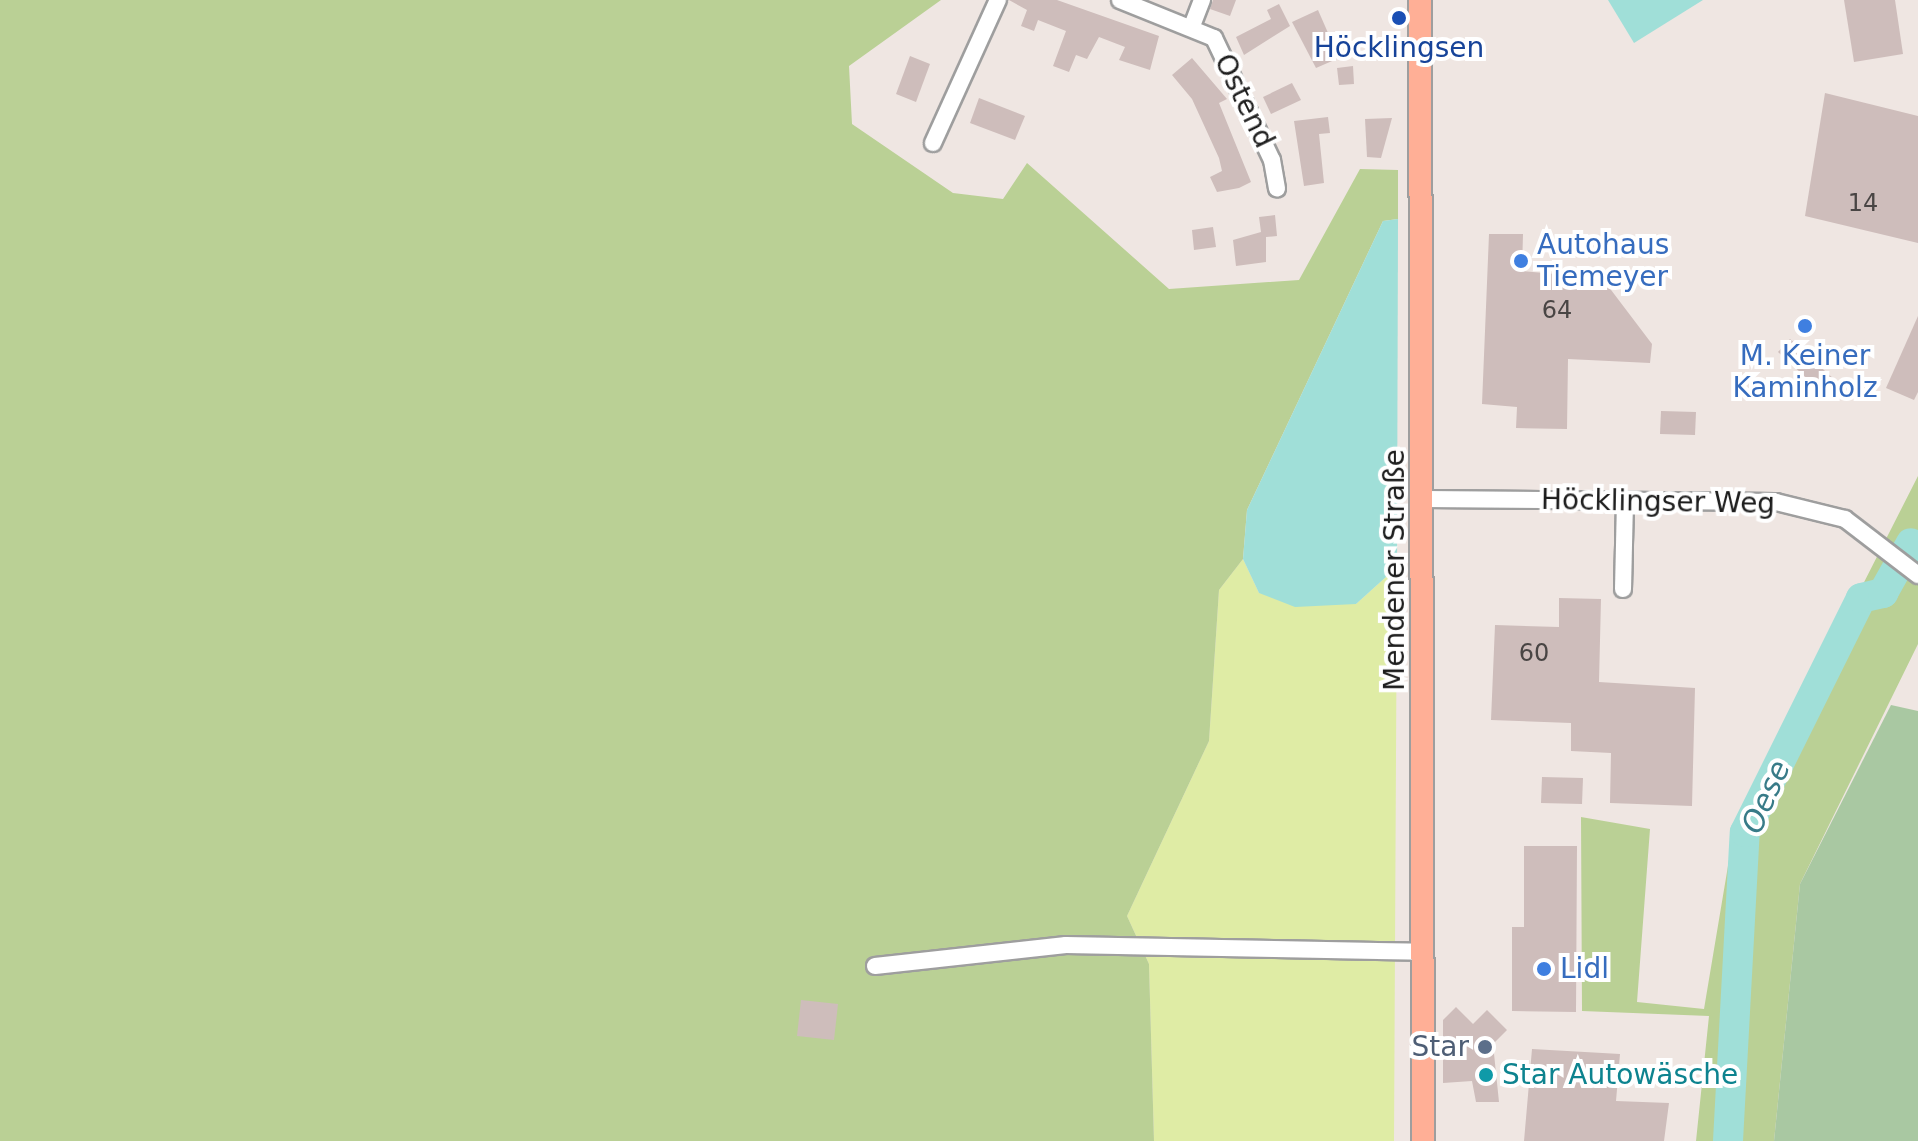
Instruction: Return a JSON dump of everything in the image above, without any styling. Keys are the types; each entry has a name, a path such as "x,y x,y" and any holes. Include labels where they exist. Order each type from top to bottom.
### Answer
{"main road":[{"name":"Mendener Straße","path":"1420,0 1425,499 1423,1141"}],"street":[{"path":"933,143 998,0"},
{"name":"Ostend","path":"1120,0 1192,26 1214,38 1272,160 1277,189"},
{"name":"Ostend","path":"1192,26 1202,0"},
{"name":"Höcklingser Weg","path":"1425,499 1776,502 1845,519 1918,575"},
{"path":"1623,589 1625,501"},
{"path":"875,966 1066,945 1424,952"}],"green space":[{"path":"0,0 941,0 849,66 852,124 953,193 1003,199 1027,163 1169,289 1299,280 1360,169 1398,170 1398,219 1383,221 1247,510 1243,559 1219,590 1209,741 1127,916 1149,964 1154,1141 0,1141"},
{"path":"1918,476 1918,644 1800,884 1774,1141 1696,1141 1709,1016 1582,1011 1581,817 1650,829 1637,1002 1704,1009 1732,842"},
{"path":"1243,559 1259,593 1356,604 1397,567 1394,1141 1154,1141 1149,964 1127,916 1209,741 1219,590"},
{"path":"1891,705 1918,711 1918,1141 1774,1141 1800,884"}],"water":[{"path":"1608,0 1703,0 1634,43"},
{"path":"1398,219 1397,567 1356,604 1295,607 1259,593 1243,559 1247,510 1383,221"}],"building":[{"path":"1009,0 1057,0 1159,36 1150,70 1119,60 1125,47 1099,37 1087,59 1076,55 1069,72 1053,66 1066,31 1038,20 1034,31 1021,26 1027,10"},
{"path":"1213,0 1236,0 1230,16 1210,9"},
{"path":"1844,0 1895,0 1903,54 1854,62"},
{"path":"1279,4 1290,26 1244,55 1236,37 1271,19 1267,10"},
{"path":"1318,10 1339,58 1316,68 1292,22"},
{"path":"910,56 930,64 916,102 896,94"},
{"path":"1192,58 1227,99 1219,103 1251,182 1239,188 1217,192 1210,177 1222,171 1219,158 1192,99 1172,75"},
{"path":"1353,66 1354,84 1339,85 1337,68"},
{"path":"1292,83 1301,100 1271,114 1263,97"},
{"path":"1825,93 1918,116 1918,243 1805,216"},
{"path":"979,98 1025,116 1015,140 970,123"},
{"path":"1328,117 1330,133 1319,134 1324,183 1304,186 1294,121"},
{"path":"1392,118 1381,158 1367,157 1365,119"},
{"path":"1275,215 1277,236 1266,237 1266,262 1236,266 1233,240 1261,232 1259,217"},
{"path":"1213,227 1216,247 1194,250 1192,230"},
{"path":"1489,234 1523,234 1522,271 1602,278 1652,344 1650,363 1568,359 1567,429 1516,428 1517,407 1482,404"},
{"path":"1918,316 1918,392 1914,400 1886,388"},
{"path":"1790,339 1836,381 1824,394 1778,352"},
{"path":"1661,411 1696,412 1695,435 1660,434"},
{"path":"1559,598 1601,599 1599,682 1695,688 1692,806 1610,803 1611,753 1571,751 1571,723 1491,720 1495,625 1559,627"},
{"path":"1542,777 1583,778 1582,804 1541,803"},
{"name":"Lidl","path":"1524,846 1577,846 1576,1012 1512,1011 1512,927 1524,927"},
{"path":"801,1000 838,1004 834,1040 797,1036"},
{"path":"1456,1007 1473,1024 1487,1010 1507,1030 1493,1044 1499,1102 1476,1102 1472,1081 1443,1083 1443,1020"},
{"path":"1532,1049 1620,1054 1616,1101 1669,1103 1664,1141 1524,1141"}],"waterway":[{"name":"Oese","path":"1728,1141 1745,832 1861,598 1883,593 1911,543"}],"place":[{"name":"Höcklingsen","path":"1399,18"},
{"name":"Autohaus Tiemeyer","path":"1521,261"},
{"name":"M. Keiner Kaminholz","path":"1805,326"},
{"name":"Lidl","path":"1544,969"},
{"name":"Star","path":"1485,1047"},
{"name":"Star Autowäsche","path":"1486,1075"}]}
